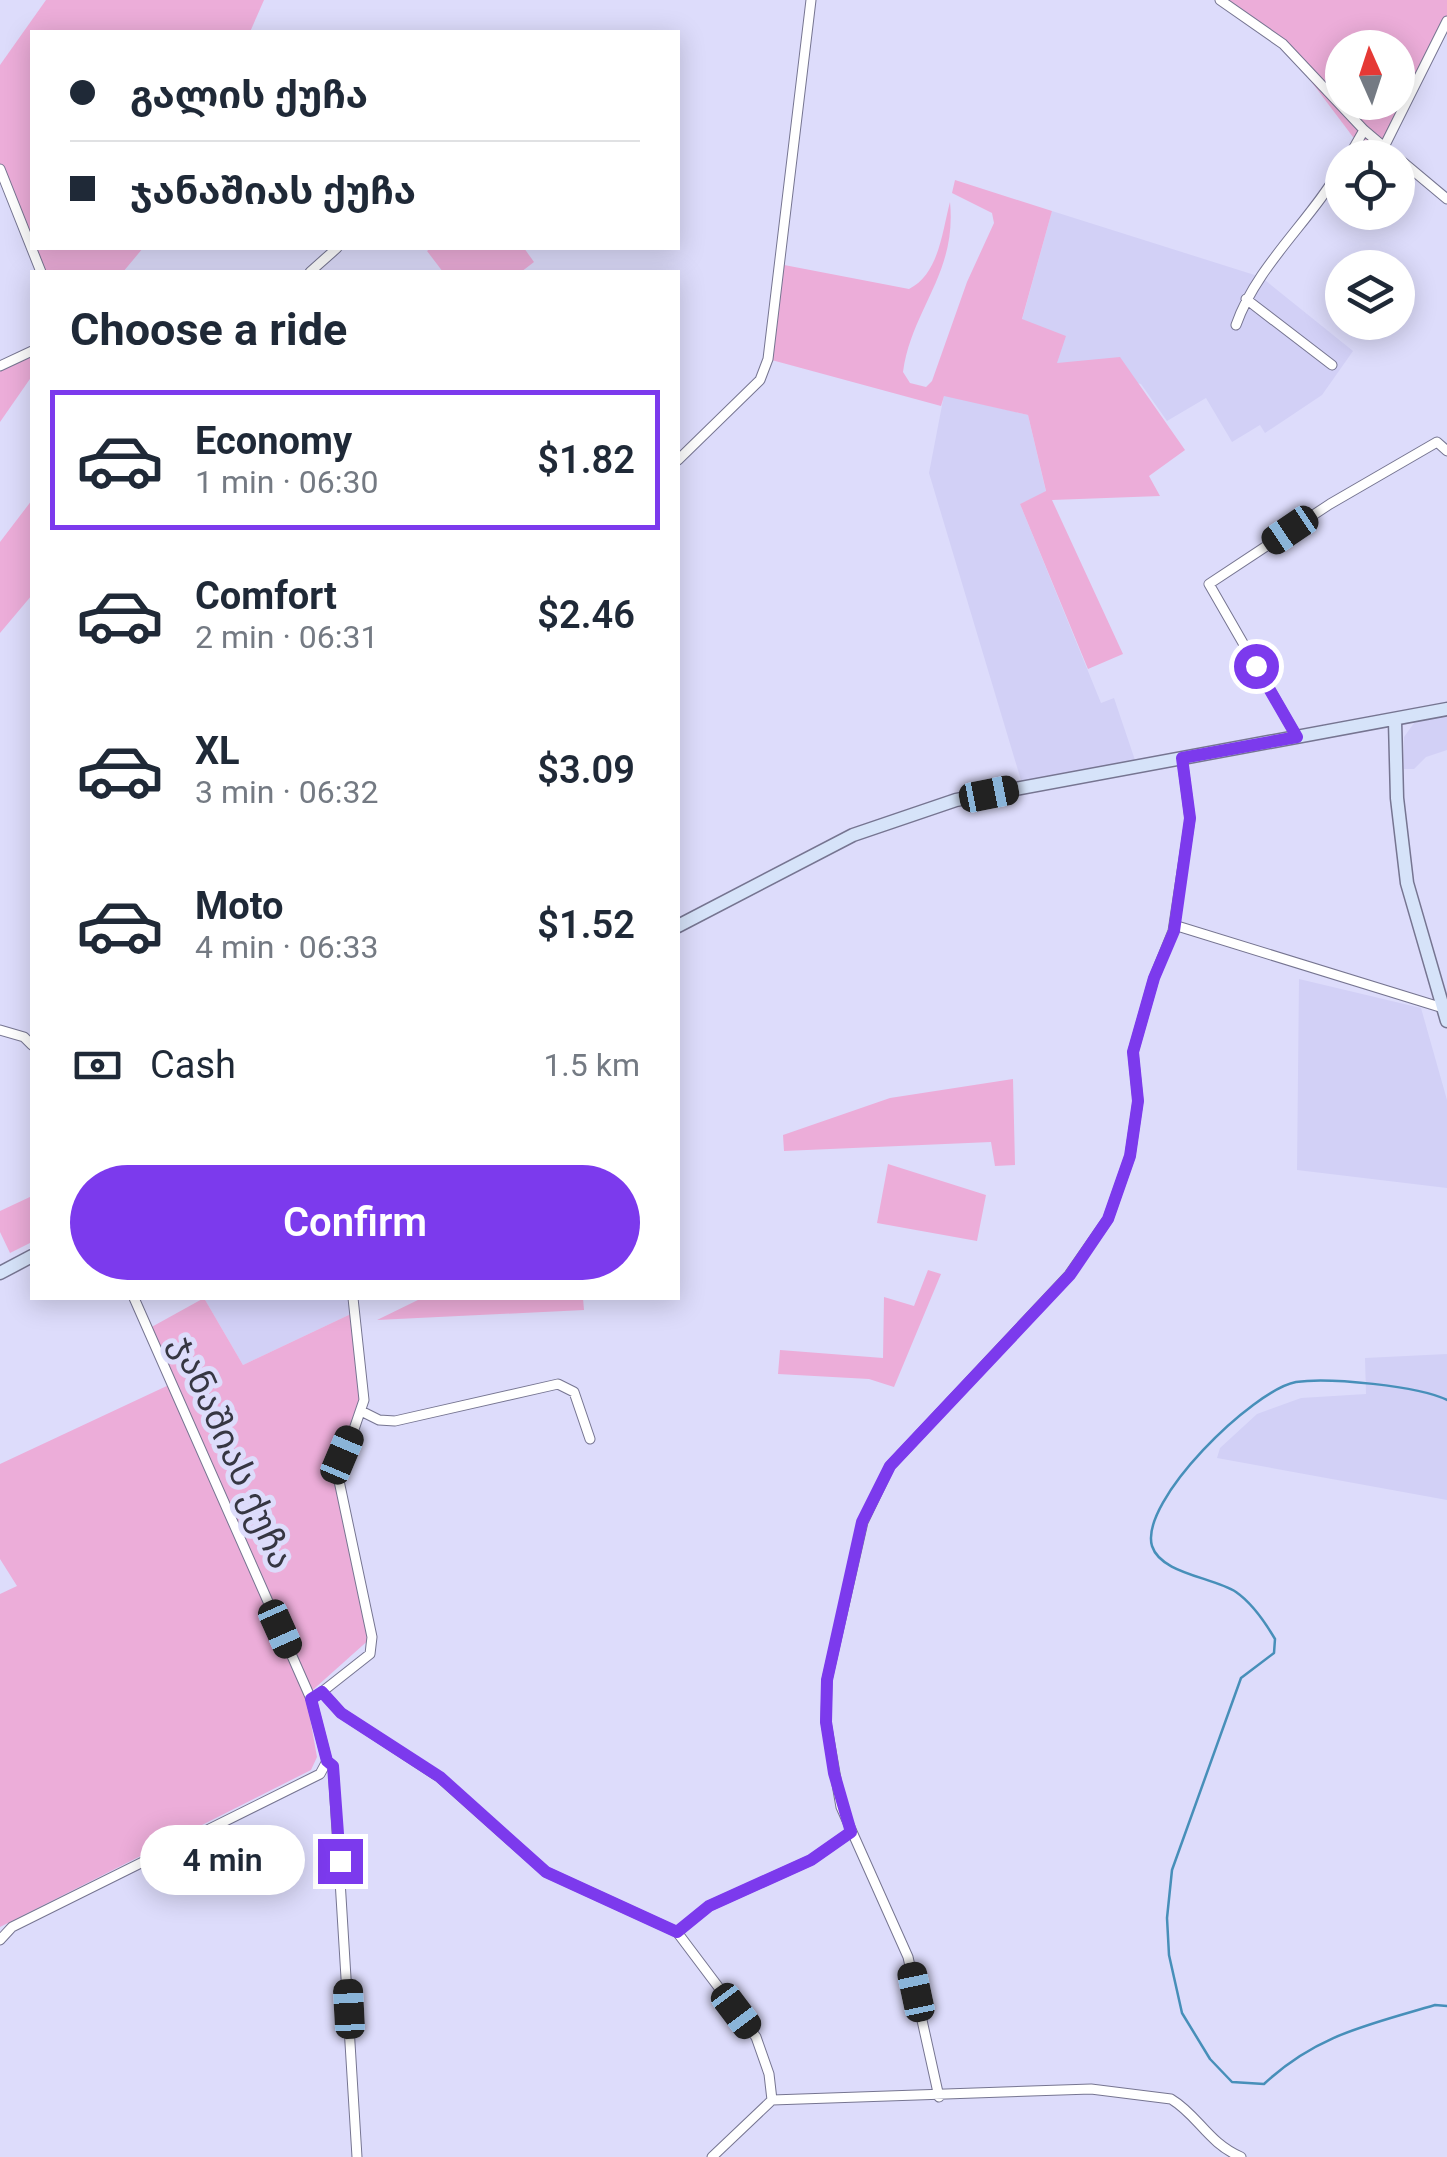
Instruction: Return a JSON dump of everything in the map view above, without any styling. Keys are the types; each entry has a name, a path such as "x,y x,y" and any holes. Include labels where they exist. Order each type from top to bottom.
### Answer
{"main road":[{"path":"680,925 854,836 904,815 956,800 1447,709"},
{"path":"1394,721 1407,883 1442,988 1445,1015"},
{"path":"0,1273 30,1257"}],"street":[{"path":"680,458 760,380 768,359 811,0"},
{"path":"1220,0 1283,44 1376,140"},
{"path":"1388,140 1447,21"},
{"path":"1358,140 1364,130"},
{"path":"0,170 30,245"},
{"path":"1415,173 1447,199"},
{"path":"1236,326 1246,300 1325,190"},
{"path":"312,270 336,250"},
{"path":"1246,300 1332,364"},
{"path":"0,366 30,352"},
{"path":"1297,737 1209,584 1330,504 1437,442 1447,451"},
{"path":"939,2097 908,1957 851,1832 834,1773 826,1722 827,1680 862,1522 890,1466 1070,1275 1108,1219 1130,1156 1138,1101 1133,1052 1174,925 1190,818 1182,758"},
{"path":"1174,925 1445,1015"},
{"path":"0,1030 24,1037 30,1043"},
{"name":"ჯანაშიას ქუჩა","path":"135,1300 311,1699 327,1761 333,1766 357,2157"},
{"path":"311,1699 370,1654 372,1636 338,1476 361,1411 364,1386 353,1300"},
{"path":"361,1411 379,1420 395,1421 558,1384 574,1392 590,1439"},
{"path":"322,1692 341,1713 440,1777 546,1872 677,1932 756,2037 772,2100"},
{"path":"0,1939 12,1927 320,1774 327,1761"},
{"path":"677,1932 709,1906 811,1860 851,1832"},
{"path":"712,2157 772,2100 1091,2089 1153,2096 1182,2106 1202,2132 1241,2157"}],"shaded area":[{"path":"46,0 264,0 251,30 30,30 30,244 0,169 0,65"},
{"path":"1220,0 1447,0 1447,21 1415,85 1415,30 1325,30 1325,100 1283,44"},
{"path":"1340,120 1398,120 1388,140 1353,137"},
{"path":"955,180 1052,211 1022,319 1066,336 1057,363 1120,357 1185,450 1149,476 1160,496 1052,500 1123,654 1088,669 1020,504 1046,491 1028,415 944,396 941,406 768,359 779,264 909,289 933,263 950,202 947,250 915,329 903,372 910,383 926,387 932,381 967,282 994,223 992,213 952,193"},
{"path":"1052,211 1261,277 1325,328 1325,340 1339,340 1353,351 1322,395 1265,433 1260,425 1232,442 1206,398 1167,421 1141,384 1056,363 1022,320"},
{"path":"32,250 141,250 125,270 40,270"},
{"path":"525,250 534,262 524,270 441,270 427,251"},
{"path":"30,352 30,379 0,422 0,366"},
{"path":"944,395 1028,415 1046,492 1020,504 1101,703 1114,698 1137,766 1023,787 929,473"},
{"path":"30,503 30,597 0,633 0,542"},
{"path":"1447,715 1447,750 1426,757 1414,769 1404,769 1404,737 1414,723"},
{"path":"1299,979 1421,1008 1447,1100 1447,1188 1297,1170"},
{"path":"1013,1079 1015,1165 995,1166 991,1142 784,1151 783,1135 890,1098"},
{"path":"888,1164 986,1195 977,1241 877,1223"},
{"path":"30,1197 30,1243 10,1253 0,1232 0,1211"},
{"path":"928,1270 941,1274 894,1387 869,1379 778,1374 780,1350 883,1358 884,1297 914,1306"},
{"path":"205,1300 353,1300 355,1312 243,1365"},
{"path":"205,1300 243,1365 355,1312 365,1386 338,1466 372,1637 306,1696 317,1757 311,1770 0,1927 0,1594 17,1586 0,1559 0,1464 171,1384 148,1329"},
{"path":"418,1300 583,1300 584,1310 377,1320"},
{"path":"1447,1354 1447,1500 1217,1458 1220,1448 1257,1414 1301,1398 1366,1394 1365,1358"}],"waterway":[{"path":"1447,1400 1395,1387 1350,1382 1296,1382 1277,1389 1228,1426 1181,1476 1153,1526 1152,1546 1157,1555 1176,1569 1236,1592 1258,1613 1275,1639 1274,1653 1241,1678 1172,1870 1167,1918 1169,1955 1182,2013 1210,2059 1232,2082 1264,2084 1303,2054 1344,2034 1435,2005 1447,2006"}],"route":[{"path":"340,1861 333,1766 327,1761 311,1699 322,1692 341,1713 440,1777 546,1872 677,1932 709,1906 811,1860 851,1832 834,1773 826,1722 827,1680 862,1522 890,1466 1070,1275 1108,1219 1130,1156 1138,1101 1133,1052 1154,978 1174,931 1190,818 1182,758 1297,737 1256,666"}]}
